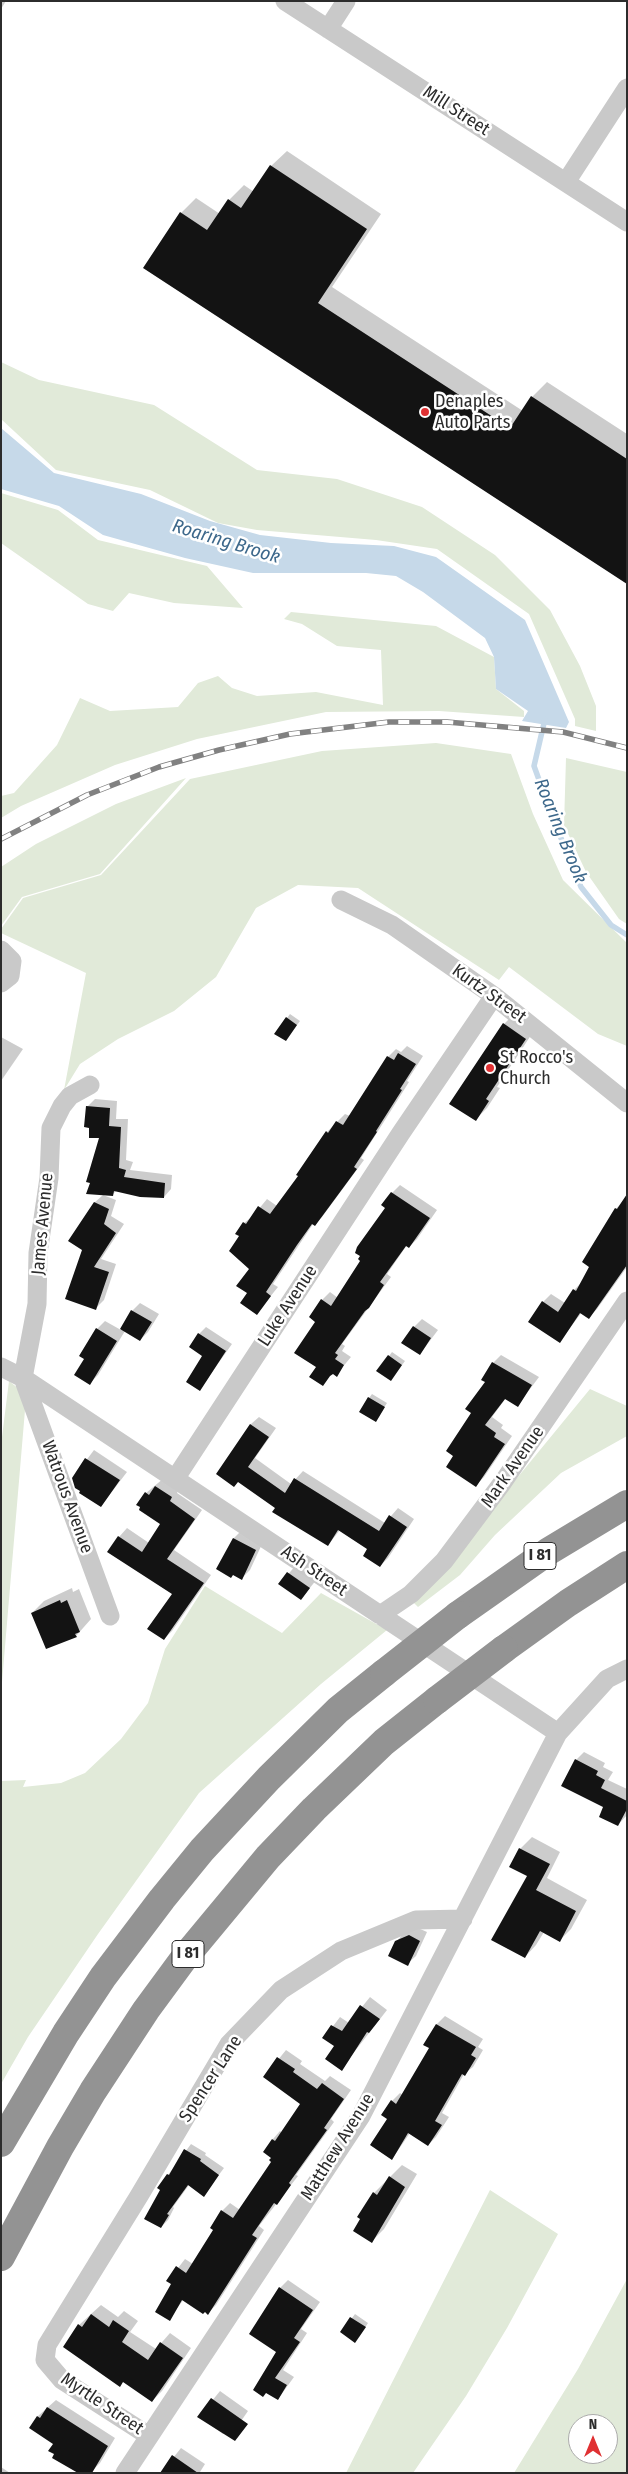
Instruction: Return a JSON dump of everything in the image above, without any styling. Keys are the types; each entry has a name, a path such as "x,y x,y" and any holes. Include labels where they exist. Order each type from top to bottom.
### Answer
{"highway":[{"name":"I 81","path":"1,2142 71,2025 120,1952 202,1850 269,1778 338,1710 458,1615 548,1551 627,1504"},
{"name":"I 81","path":"1,2257 93,2091 146,2010 185,1957 250,1877 314,1809 384,1742 504,1649 568,1603 627,1565"}],"street":[{"name":"Mill Street","path":"285,1 627,222"},
{"path":"328,29 346,1"},
{"path":"566,182 627,88"},
{"name":"Kurtz Street","path":"341,900 392,926 494,996 627,1103"},
{"path":"1,950 12,961 10,976 1,983"},
{"name":"Luke Avenue","path":"175,1479 401,1133 494,996"},
{"name":"James Avenue","path":"23,1378 37,1304 38,1253 48,1187 51,1128 62,1106 70,1096 90,1085"},
{"name":"Mark Avenue","path":"380,1615 411,1594 444,1561 503,1482 627,1301"},
{"name":"Ash Street","path":"1,1367 23,1378 558,1733"},
{"name":"Watrous Avenue","path":"23,1378 110,1616"},
{"path":"558,1733 606,1679 627,1669"},
{"name":"Matthew Avenue","path":"124,2473 361,2116 558,1733"},
{"name":"Spencer Lane","path":"47,2345 139,2196 229,2044 281,1990 340,1952 416,1920 463,1919"},
{"name":"Myrtle Street","path":"47,2345 45,2360 62,2380 149,2436"}],"green space":[{"path":"1,362 39,380 154,405 257,470 337,479 422,507 495,555 550,610 580,666 596,706 596,731 575,726 575,719 529,614 437,549 376,540 257,530 218,523 150,490 56,470 1,419"},
{"path":"1,493 58,510 98,540 207,566 243,608 174,603 129,593 113,611 88,604 1,543"},
{"path":"291,612 436,626 494,657 496,689 524,711 524,717 439,711 326,712 197,739 115,765 21,806 1,818 1,796 14,793 57,745 80,698 110,711 178,707 198,683 218,676 232,688 257,696 316,692 383,705 381,650 337,646 302,624 284,619"},
{"path":"436,743 511,754 533,814 563,880 627,943 627,1046 598,1034 509,967 499,980 358,888 298,885 256,908 216,977 174,1011 118,1039 80,1064 64,1090 86,973 1,933 1,929 23,898 101,875 190,779 322,751"},
{"path":"566,758 627,772 627,924 619,919 586,872 564,825"},
{"path":"186,778 100,874 22,897 1,926 1,867 36,844 116,804"},
{"path":"9,1381 24,1393 25,1410 1,1694 1,1445"},
{"path":"590,1389 627,1406 627,1436 561,1473 495,1535 460,1575 418,1607 410,1599 449,1561"},
{"path":"205,1586 282,1633 321,1593 387,1630 321,1684 199,1793 98,1934 28,2037 1,2084 1,1781 26,1780 23,1787 61,1783 85,1773 121,1739 148,1703 165,1649"},
{"path":"490,2190 558,2234 507,2328 466,2396 413,2473 346,2473"},
{"path":"627,2279 627,2473 514,2473 578,2369"}],"water":[{"path":"1,428 54,473 141,494 210,521 260,535 331,543 394,546 436,557 525,620 569,722 566,728 522,721 528,711 496,689 494,657 485,638 423,592 396,576 366,573 253,573 185,558 103,535 59,506 1,489"}],"building":[{"name":"Denaples Auto Parts","path":"270,165 367,229 318,303 510,428 531,396 627,459 627,584 143,268 180,212 207,230 228,199 241,208"},
{"path":"286,1017 297,1025 286,1041 274,1034"},
{"name":"St Rocco's Church","path":"503,1023 526,1039 486,1099 489,1101 476,1121 449,1104"},
{"path":"398,1053 416,1064 377,1132 354,1167 357,1169 315,1226 312,1224 297,1245 266,1292 271,1296 257,1315 240,1303 247,1293 236,1286 249,1269 229,1251 239,1236 235,1234 243,1222 246,1224 258,1206 270,1214 298,1176 296,1175 326,1131 328,1133 336,1121 343,1125 387,1056 394,1060"},
{"path":"86,1106 110,1108 109,1126 121,1127 119,1168 126,1170 124,1177 165,1183 164,1198 140,1197 114,1191 113,1196 86,1194 90,1183 86,1182 99,1138 89,1138 89,1128 84,1127"},
{"path":"391,1192 430,1218 409,1248 406,1246 380,1282 384,1285 335,1353 338,1355 335,1359 344,1365 337,1377 333,1374 323,1386 309,1377 316,1367 294,1353 315,1322 309,1317 321,1299 331,1306 360,1261 358,1259 360,1256 355,1253 357,1247 385,1208 381,1205"},
{"path":"627,1194 627,1265 589,1319 580,1313 560,1343 528,1322 542,1301 558,1312 573,1289 576,1291 589,1267 582,1262 615,1208 617,1209"},
{"path":"94,1202 109,1209 104,1224 116,1233 94,1267 109,1272 96,1310 65,1299 82,1250 68,1241"},
{"path":"131,1310 152,1322 140,1341 120,1329"},
{"path":"413,1326 431,1338 420,1355 401,1343"},
{"path":"96,1328 117,1341 90,1385 74,1375 84,1359 79,1356"},
{"path":"198,1333 226,1351 200,1391 186,1382 202,1356 189,1347"},
{"path":"388,1355 402,1365 391,1381 376,1371"},
{"path":"492,1362 532,1385 518,1407 505,1399 485,1425 496,1433 494,1437 505,1444 476,1487 446,1467 453,1456 446,1451 471,1413 465,1409 485,1382 481,1380"},
{"path":"368,1397 385,1407 376,1422 359,1412"},
{"path":"250,1424 269,1437 248,1467 285,1493 294,1478 379,1531 389,1515 407,1527 380,1567 363,1556 367,1549 338,1530 328,1546 272,1512 275,1508 238,1482 234,1487 216,1474"},
{"path":"85,1458 120,1480 101,1507 79,1493 80,1491 75,1488 72,1478"},
{"path":"155,1486 172,1497 170,1501 195,1519 167,1559 204,1583 164,1640 147,1629 172,1594 107,1552 118,1536 142,1552 160,1524 139,1510 140,1507 136,1505 145,1492 149,1495"},
{"path":"233,1538 256,1550 242,1580 233,1575 231,1578 216,1569"},
{"path":"287,1572 310,1588 301,1600 278,1584"},
{"path":"60,1600 61,1603 67,1600 80,1632 75,1634 77,1637 46,1649 31,1613"},
{"path":"575,1759 598,1771 596,1775 605,1780 601,1788 627,1801 627,1809 618,1826 599,1817 603,1807 561,1786"},
{"path":"519,1848 550,1864 536,1890 576,1911 560,1942 540,1931 525,1958 491,1940 527,1876 509,1867"},
{"path":"409,1935 420,1941 408,1966 388,1956 395,1941"},
{"path":"360,2005 380,2019 369,2033 367,2032 342,2071 325,2059 334,2046 322,2038 331,2025 342,2031"},
{"path":"436,2024 476,2047 471,2055 476,2058 465,2076 462,2074 435,2121 442,2125 428,2146 408,2133 392,2160 370,2145 387,2119 381,2115 391,2100 396,2104 429,2048 423,2045"},
{"path":"277,2057 295,2069 293,2072 317,2089 322,2083 344,2099 324,2128 327,2130 289,2183 291,2185 277,2205 274,2203 252,2235 257,2238 208,2315 205,2312 203,2314 182,2300 170,2321 155,2312 171,2284 166,2281 176,2266 186,2273 213,2230 210,2228 221,2210 233,2218 271,2162 269,2160 271,2158 263,2152 272,2139 275,2141 300,2104 263,2077"},
{"path":"184,2149 201,2159 200,2161 219,2175 204,2197 188,2185 167,2214 169,2215 161,2228 144,2219 160,2190 157,2188 167,2174 169,2175"},
{"path":"389,2176 405,2187 372,2243 353,2231 360,2219 357,2217 373,2192 377,2195"},
{"path":"279,2287 313,2310 294,2338 300,2342 275,2378 287,2385 278,2400 266,2393 263,2397 253,2390 276,2352 249,2334"},
{"path":"91,2314 109,2327 113,2320 129,2331 122,2342 148,2360 160,2342 183,2358 152,2402 123,2382 120,2387 63,2347 78,2324 82,2327"},
{"path":"350,2317 366,2327 355,2343 340,2332"},
{"path":"211,2398 248,2424 235,2441 197,2417"},
{"path":"47,2407 108,2446 92,2473 78,2473 52,2458 54,2454 48,2451 53,2444 29,2428 37,2416 40,2418"},
{"path":"172,2455 198,2473 160,2473"}],"waterway":[{"name":"Roaring Brook","path":"545,719 534,766 554,821 581,887 611,925 627,935"}],"railway":[{"path":"1,839 87,795 159,767 219,750 290,734 389,722 447,722 563,732 627,748"}],"place":[{"name":"Denaples Auto Parts","path":"425,412"},
{"name":"St Rocco's Church","path":"490,1068"}]}
